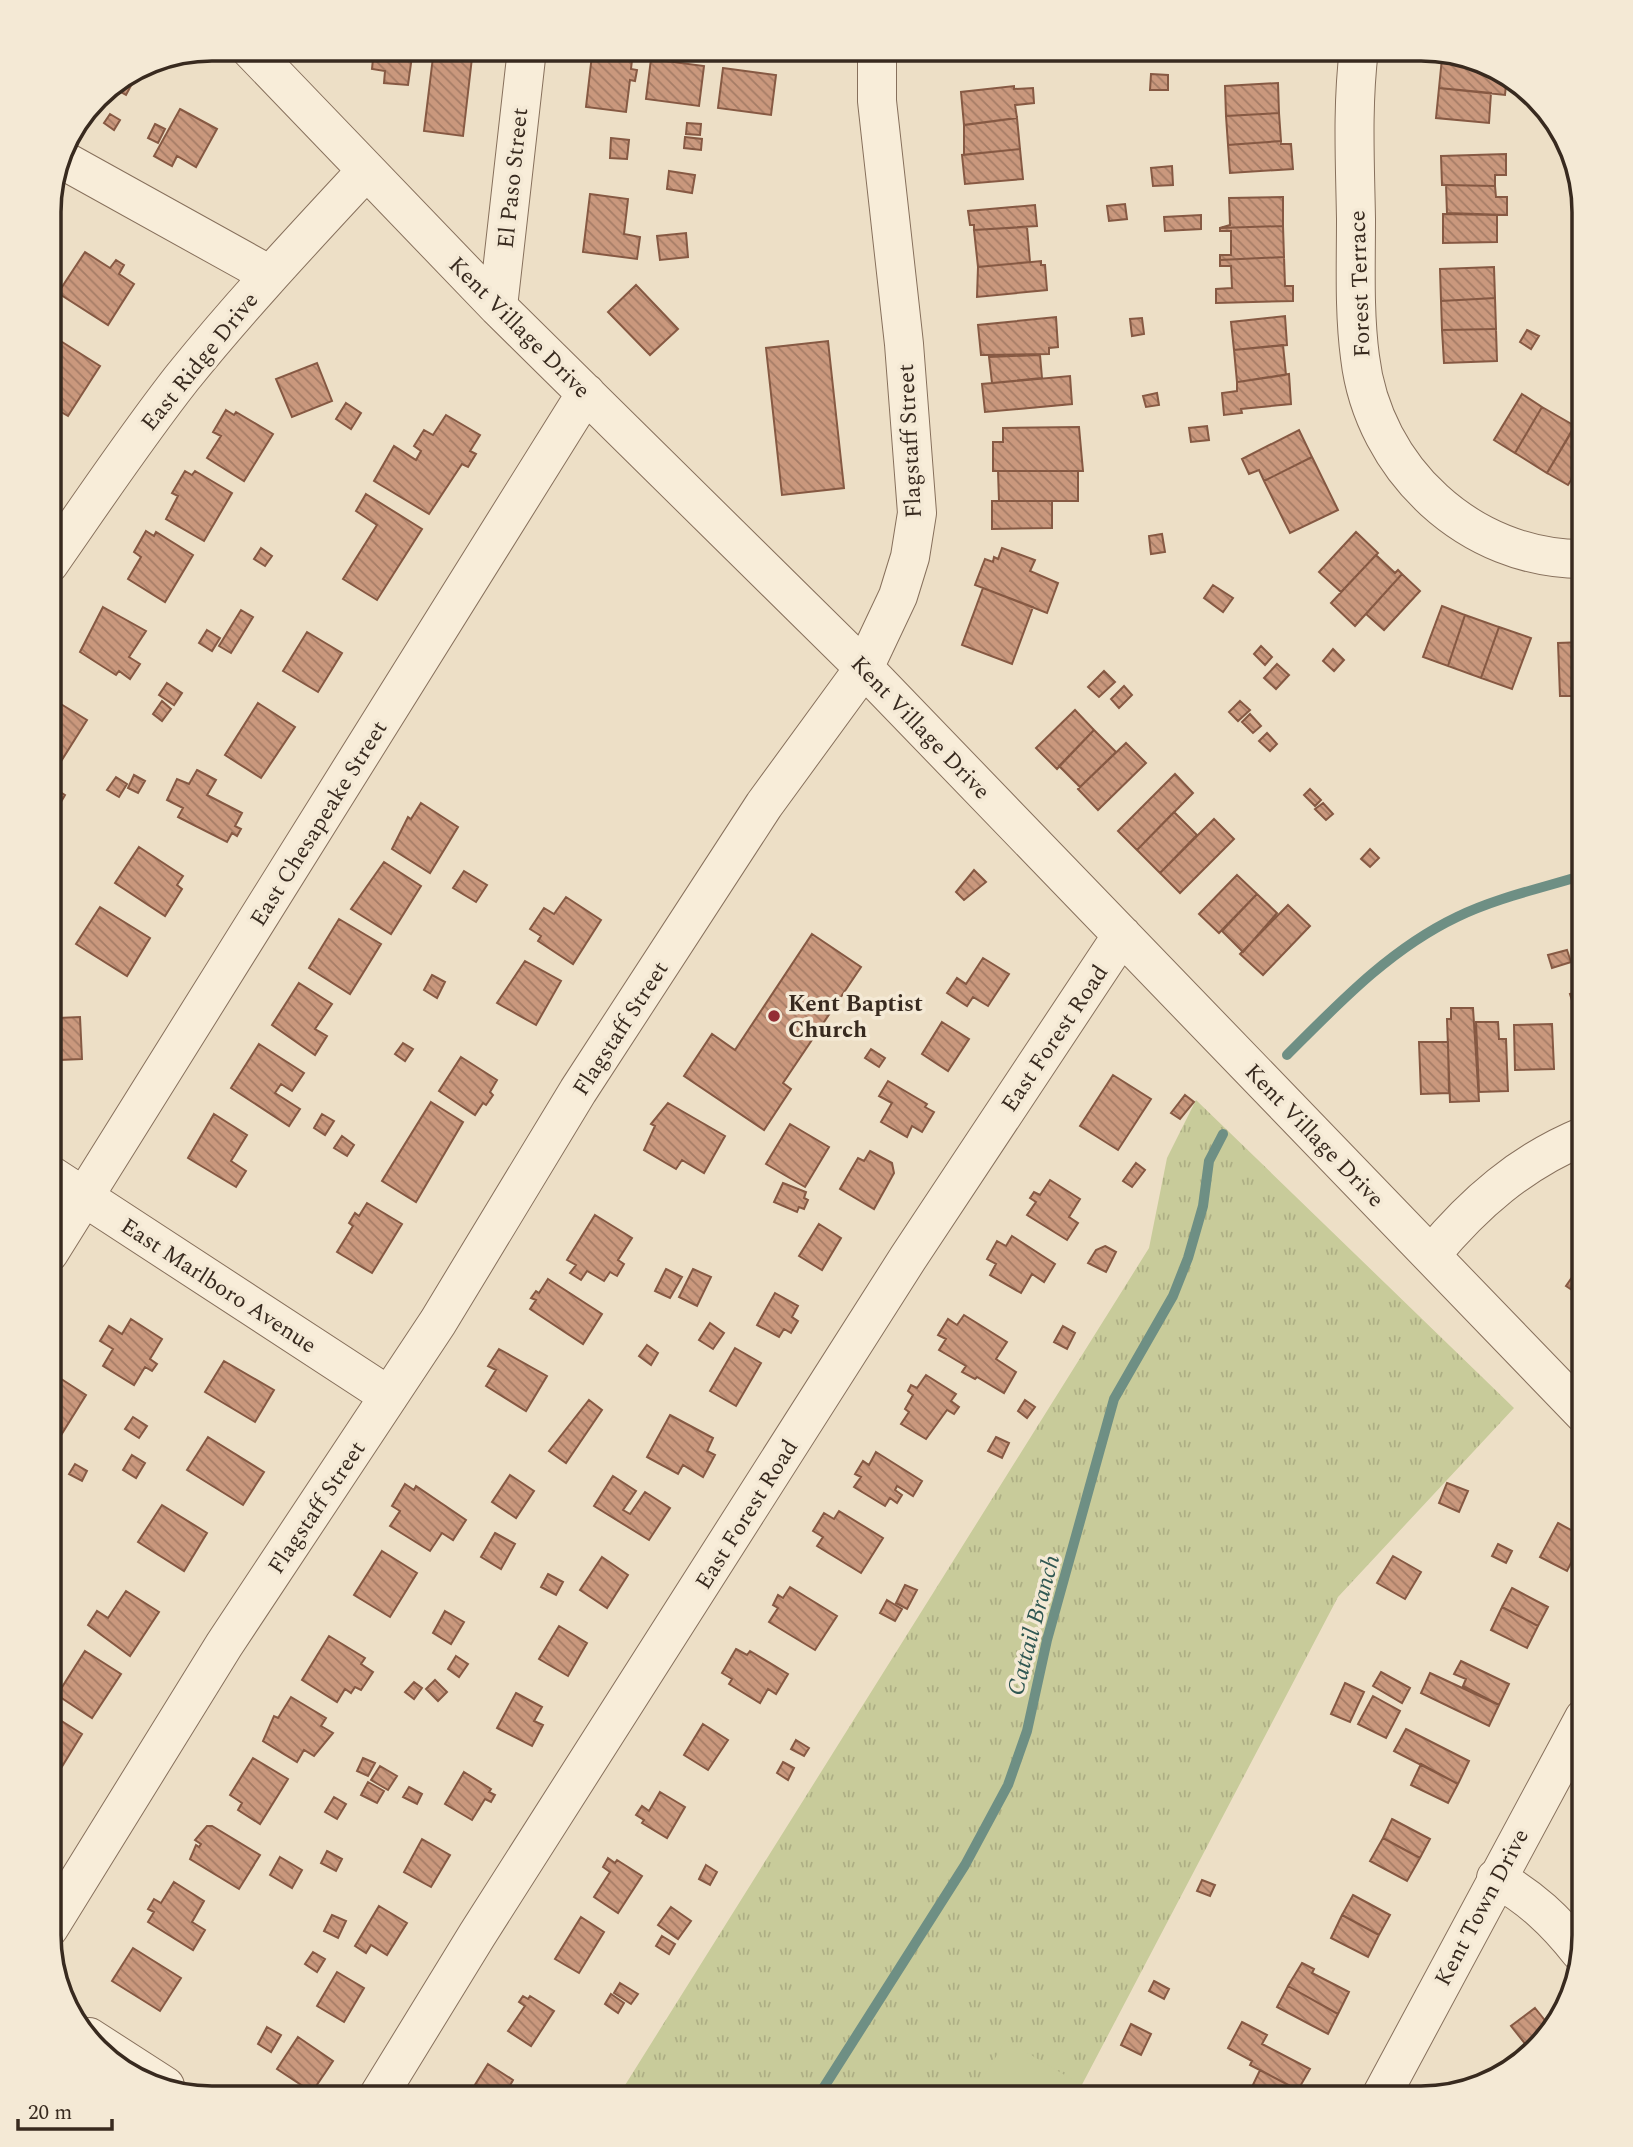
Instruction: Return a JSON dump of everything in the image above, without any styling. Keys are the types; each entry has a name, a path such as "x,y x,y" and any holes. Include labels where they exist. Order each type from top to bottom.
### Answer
{"street":[{"name":"Kent Village Drive","path":"261,61 498,307 864,668 1431,1255 1571,1395"},
{"name":"El Paso Street","path":"498,307 526,61"},
{"name":"Flagstaff Street","path":"61,1909 224,1645 438,1322 578,1091 764,805 864,668 898,596 910,557 917,513 904,344 877,102 877,62"},
{"name":"Forest Terrace","path":"1358,62 1353,101 1360,359 1374,414 1394,454 1418,488 1444,509 1485,536 1534,552 1572,557"},
{"path":"69,164 270,275"},
{"name":"East Ridge Drive","path":"62,545 135,439 270,275 366,172"},
{"name":"East Chesapeake Street","path":"61,1233 586,393"},
{"name":"East Forest Road","path":"384,2086 477,1935 908,1258 1122,935"},
{"path":"1431,1255 1463,1216 1503,1181 1555,1148 1572,1141"},
{"name":"East Marlboro Avenue","path":"61,1182 389,1396"},
{"name":"Kent Town Drive","path":"1386,2086 1572,1740"},
{"path":"1496,1878 1528,1896 1552,1917 1571,1941"}],"green space":[{"path":"1196,1100 1514,1408 1338,1597 1081,2086 625,2086 1149,1248 1167,1158"},
{"path":"1006,2040 1083,2086 978,2086"}],"building":[{"path":"373,61 411,61 408,85 384,83 385,71 372,69"},
{"path":"433,61 472,61 463,136 424,131"},
{"path":"591,61 632,61 631,69 637,70 635,81 630,80 626,112 586,107"},
{"path":"651,61 704,66 699,106 646,99"},
{"path":"1441,63 1469,69 1506,87 1505,95 1439,88"},
{"path":"723,68 776,75 771,115 718,108"},
{"path":"1151,74 1168,75 1168,90 1150,90"},
{"path":"1278,83 1279,113 1226,116 1225,86"},
{"path":"132,84 126,95 120,92"},
{"path":"1014,86 1014,89 1033,88 1034,103 1015,105 1017,118 964,125 961,92"},
{"path":"1439,88 1491,93 1489,123 1436,118"},
{"path":"180,109 217,129 196,167 177,156 172,166 154,156"},
{"path":"1279,113 1281,141 1228,145 1226,116"},
{"path":"110,114 120,120 114,130 104,123"},
{"path":"1017,118 1020,149 964,155 964,125"},
{"path":"687,123 701,124 700,135 686,134"},
{"path":"155,124 165,129 158,143 148,138"},
{"path":"685,137 702,139 701,150 684,148"},
{"path":"611,138 629,140 627,159 610,158"},
{"path":"1281,141 1281,144 1291,144 1293,169 1230,173 1228,145"},
{"path":"1020,149 1023,179 965,184 962,155"},
{"path":"1506,154 1506,175 1495,175 1495,186 1442,185 1441,156"},
{"path":"1172,166 1173,185 1153,186 1151,168"},
{"path":"669,171 695,175 692,193 667,189"},
{"path":"1446,185 1495,186 1496,197 1507,197 1507,215 1447,213"},
{"path":"590,194 628,199 624,234 640,237 637,259 583,252"},
{"path":"1283,197 1283,226 1220,228 1230,225 1229,198"},
{"path":"1125,204 1127,219 1109,221 1107,206"},
{"path":"1035,205 1037,226 974,230 974,225 970,225 968,211"},
{"path":"1443,214 1497,215 1497,242 1443,243"},
{"path":"1201,215 1201,229 1165,231 1164,217"},
{"path":"1283,226 1284,257 1220,260 1220,255 1231,255 1231,231 1220,231 1220,228"},
{"path":"1027,227 1030,262 978,267 974,230"},
{"path":"686,233 688,257 660,260 657,236"},
{"path":"85,252 110,268 116,260 124,265 119,274 134,284 108,325 62,296 62,287"},
{"path":"1284,257 1285,286 1293,286 1293,301 1216,303 1216,289 1232,288 1231,266 1220,266 1220,260"},
{"path":"1041,261 1041,265 1045,265 1047,290 977,297 978,267"},
{"path":"1494,267 1495,298 1441,301 1440,269"},
{"path":"636,285 678,329 650,355 608,312"},
{"path":"1495,298 1496,329 1442,330 1441,301"},
{"path":"1285,316 1287,345 1234,350 1231,322"},
{"path":"1056,317 1058,347 1049,348 1049,354 981,355 978,325"},
{"path":"1142,318 1144,334 1132,336 1130,319"},
{"path":"1496,329 1497,361 1444,363 1442,330"},
{"path":"1527,330 1539,336 1531,349 1520,342"},
{"path":"828,341 844,488 782,495 766,348"},
{"path":"62,342 100,366 68,416 62,412"},
{"path":"1283,345 1286,375 1237,382 1234,350"},
{"path":"1040,355 1042,378 992,383 989,357"},
{"path":"317,363 332,401 292,417 276,379"},
{"path":"1289,374 1291,404 1241,409 1242,413 1224,415 1222,393 1237,391 1237,382"},
{"path":"1070,376 1072,404 985,412 982,384"},
{"path":"1157,393 1159,405 1146,407 1143,396"},
{"path":"1522,394 1542,407 1515,453 1494,440"},
{"path":"346,403 361,413 351,429 336,419"},
{"path":"1542,407 1572,424 1572,431 1547,473 1515,453"},
{"path":"226,410 234,415 236,412 273,434 244,481 207,458 221,436 213,432"},
{"path":"446,415 480,435 470,451 476,454 468,467 462,464 429,514 374,481 394,446 416,460 421,451 414,446 424,430 433,435"},
{"path":"1207,426 1209,440 1191,442 1189,428"},
{"path":"1079,427 1083,471 993,471 993,442 1003,442 1003,428"},
{"path":"1299,430 1312,457 1264,481 1259,470 1249,474 1242,459"},
{"path":"1572,430 1572,478 1568,485 1547,473"},
{"path":"1312,457 1338,510 1290,533 1264,481"},
{"path":"185,471 192,475 195,471 232,493 204,541 166,519 178,496 172,493"},
{"path":"998,471 1078,471 1078,501 999,501"},
{"path":"366,494 422,529 377,600 343,579 377,525 356,511"},
{"path":"992,501 1052,501 1052,528 992,529"},
{"path":"146,531 154,536 156,532 193,555 165,602 128,579 141,557 134,552"},
{"path":"1356,532 1378,553 1341,592 1319,572"},
{"path":"1162,534 1165,552 1151,554 1149,536"},
{"path":"261,548 272,556 265,566 254,559"},
{"path":"1002,548 1035,560 1030,571 1058,583 1047,613 975,585 985,559 993,562 994,557 998,559"},
{"path":"1376,555 1395,573 1398,570 1402,574 1355,626 1331,603"},
{"path":"1402,574 1420,591 1384,630 1366,614"},
{"path":"1213,585 1233,598 1223,612 1204,598"},
{"path":"983,588 1033,607 1012,664 962,645"},
{"path":"1442,606 1465,615 1448,666 1423,657"},
{"path":"103,607 146,631 129,657 140,664 130,679 119,671 116,675 80,652"},
{"path":"241,610 253,617 231,653 219,646"},
{"path":"1465,615 1499,627 1481,678 1448,666"},
{"path":"1499,627 1531,638 1512,689 1481,678"},
{"path":"207,630 220,638 212,651 199,643"},
{"path":"307,632 342,653 318,692 283,671"},
{"path":"1572,642 1572,696 1560,696 1558,643"},
{"path":"1261,646 1272,657 1265,665 1254,654"},
{"path":"1333,649 1344,660 1334,671 1323,661"},
{"path":"1277,664 1289,675 1276,689 1264,678"},
{"path":"1104,671 1115,682 1099,697 1088,687"},
{"path":"167,683 182,693 174,705 159,695"},
{"path":"1124,686 1132,695 1119,708 1111,699"},
{"path":"162,701 171,709 162,721 153,714"},
{"path":"1240,701 1250,710 1238,721 1229,712"},
{"path":"258,703 295,727 261,778 225,755"},
{"path":"62,705 87,720 62,760"},
{"path":"1075,710 1094,730 1057,769 1036,748"},
{"path":"1250,714 1261,726 1253,733 1242,722"},
{"path":"1094,730 1116,752 1080,787 1059,766"},
{"path":"1267,733 1277,744 1270,751 1259,741"},
{"path":"1126,743 1146,763 1098,810 1078,789"},
{"path":"197,770 216,780 207,795 242,813 235,826 241,829 237,836 232,833 227,842 178,817 183,808 167,800 177,779 189,784"},
{"path":"1175,774 1193,793 1137,850 1118,831"},
{"path":"134,775 145,781 138,793 128,788"},
{"path":"116,777 127,784 119,797 107,790"},
{"path":"1310,789 1321,800 1315,806 1304,795"},
{"path":"421,803 458,827 430,873 392,849 408,817 411,819"},
{"path":"1323,803 1333,814 1326,820 1315,809"},
{"path":"1174,812 1197,835 1160,873 1137,850"},
{"path":"1214,819 1234,839 1180,893 1160,873"},
{"path":"139,847 183,876 177,885 182,889 165,916 115,883"},
{"path":"1370,849 1379,858 1370,867 1361,859"},
{"path":"384,862 421,886 391,934 351,909"},
{"path":"974,870 986,882 964,900 956,892"},
{"path":"464,871 487,885 476,902 453,888"},
{"path":"1237,875 1257,894 1219,933 1199,914"},
{"path":"1257,894 1277,913 1243,952 1222,931"},
{"path":"566,897 601,920 573,964 538,941 541,936 530,929 544,908 554,914"},
{"path":"1288,905 1310,926 1263,975 1240,954"},
{"path":"100,907 150,938 127,976 76,944"},
{"path":"339,919 381,944 350,994 309,968"},
{"path":"812,934 861,967 783,1083 791,1089 764,1130 684,1076 712,1034 735,1050"},
{"path":"1567,950 1571,962 1552,968 1548,955"},
{"path":"983,958 1009,974 988,1006 973,997 967,1006 947,993 957,978 966,984"},
{"path":"525,961 561,981 536,1025 497,1003"},
{"path":"432,975 445,982 437,998 424,990"},
{"path":"299,983 332,1004 315,1029 327,1036 315,1055 272,1025"},
{"path":"1451,1008 1473,1008 1479,1101 1450,1102 1447,1019 1451,1019"},
{"path":"80,1017 82,1059 62,1060 62,1018"},
{"path":"942,1022 969,1039 948,1071 922,1054"},
{"path":"1476,1022 1498,1022 1499,1039 1506,1039 1508,1091 1479,1092"},
{"path":"1552,1024 1554,1069 1515,1070 1514,1025"},
{"path":"1419,1042 1448,1042 1449,1093 1421,1094"},
{"path":"403,1043 413,1049 405,1061 395,1054"},
{"path":"259,1044 304,1073 292,1091 281,1084 275,1093 300,1109 289,1126 231,1088"},
{"path":"871,1049 885,1058 879,1067 865,1058"},
{"path":"461,1057 497,1080 490,1092 493,1095 475,1115 439,1091"},
{"path":"1113,1075 1151,1099 1118,1150 1080,1126"},
{"path":"888,1081 927,1104 925,1107 934,1112 922,1132 912,1126 907,1137 881,1122 892,1103 879,1096"},
{"path":"1185,1095 1194,1102 1180,1119 1171,1113"},
{"path":"431,1102 463,1122 416,1202 382,1181"},
{"path":"668,1103 725,1136 704,1173 682,1160 676,1169 644,1150 655,1126 651,1124"},
{"path":"214,1114 247,1135 231,1161 246,1171 236,1187 188,1158"},
{"path":"322,1114 334,1121 325,1135 314,1128"},
{"path":"790,1124 829,1147 805,1187 766,1164"},
{"path":"342,1136 354,1145 347,1156 334,1148"},
{"path":"870,1151 892,1163 894,1173 874,1209 840,1189 858,1158 864,1161"},
{"path":"1136,1163 1145,1170 1132,1187 1123,1181"},
{"path":"1050,1180 1080,1199 1069,1217 1078,1223 1067,1240 1027,1215 1036,1202 1030,1198 1034,1192 1040,1195"},
{"path":"783,1183 806,1192 804,1198 808,1200 804,1209 799,1207 797,1212 774,1202"},
{"path":"367,1203 402,1224 372,1273 337,1252 353,1226 349,1223 355,1213 359,1216"},
{"path":"595,1215 632,1238 618,1260 624,1264 617,1276 610,1272 604,1281 587,1271 581,1280 570,1273 576,1265 567,1260"},
{"path":"819,1224 841,1238 822,1270 799,1256"},
{"path":"1012,1236 1055,1264 1044,1282 1032,1274 1021,1293 990,1275 996,1264 987,1259 997,1241 1006,1246"},
{"path":"1105,1246 1116,1252 1106,1272 1088,1263 1096,1250"},
{"path":"666,1269 682,1277 670,1298 655,1291"},
{"path":"693,1269 711,1277 697,1306 679,1297"},
{"path":"1572,1277 1572,1290 1566,1286"},
{"path":"548,1279 602,1314 583,1344 530,1309 536,1300 531,1298 536,1291 539,1293"},
{"path":"775,1293 798,1306 792,1317 798,1321 791,1333 784,1329 779,1337 757,1325"},
{"path":"964,1315 1007,1342 996,1359 1016,1372 1004,1393 977,1377 975,1379 962,1372 966,1366 939,1350 946,1339 938,1335 948,1319 957,1325"},
{"path":"131,1319 162,1339 150,1359 157,1364 152,1371 145,1367 134,1385 103,1366 113,1349 100,1341 109,1326 122,1334"},
{"path":"710,1323 724,1333 713,1349 699,1340"},
{"path":"1063,1326 1075,1333 1067,1349 1054,1342"},
{"path":"647,1345 658,1353 651,1365 639,1356"},
{"path":"735,1348 761,1363 736,1406 710,1391"},
{"path":"499,1349 547,1376 526,1411 486,1386 496,1370 488,1366"},
{"path":"224,1361 274,1390 255,1422 205,1392"},
{"path":"926,1375 956,1394 951,1401 959,1407 954,1414 947,1410 926,1439 901,1424 909,1412 905,1409 913,1395 908,1391 911,1385 917,1388"},
{"path":"61,1379 86,1395 61,1435"},
{"path":"589,1400 602,1410 566,1463 549,1451"},
{"path":"1025,1400 1035,1407 1027,1418 1018,1411"},
{"path":"670,1415 713,1438 707,1451 715,1455 703,1477 683,1465 678,1474 647,1457"},
{"path":"133,1417 147,1426 139,1438 125,1429"},
{"path":"208,1437 264,1472 243,1505 187,1470"},
{"path":"996,1437 1009,1443 1002,1458 988,1451"},
{"path":"876,1452 922,1481 913,1496 897,1486 895,1490 902,1495 897,1503 890,1498 885,1506 854,1487 861,1477 855,1474 863,1461 869,1465"},
{"path":"132,1455 145,1463 136,1478 123,1470"},
{"path":"75,1464 87,1471 82,1481 69,1474"},
{"path":"510,1475 534,1491 516,1518 492,1502"},
{"path":"613,1476 636,1491 623,1510 630,1514 645,1492 670,1508 649,1540 594,1506"},
{"path":"1447,1483 1468,1491 1459,1512 1439,1503"},
{"path":"405,1484 414,1490 416,1486 466,1520 453,1540 442,1533 430,1551 390,1526 400,1511 392,1506"},
{"path":"162,1505 207,1533 184,1571 138,1542"},
{"path":"839,1511 883,1538 861,1573 817,1546 823,1537 813,1531 824,1513 834,1519"},
{"path":"1558,1523 1572,1531 1572,1561 1567,1571 1540,1557"},
{"path":"495,1533 515,1544 501,1569 481,1557"},
{"path":"1498,1544 1512,1551 1506,1563 1492,1556"},
{"path":"382,1551 417,1573 390,1617 354,1595"},
{"path":"1393,1556 1421,1572 1405,1599 1377,1583"},
{"path":"602,1557 628,1575 607,1608 580,1590"},
{"path":"548,1574 563,1582 556,1595 541,1587"},
{"path":"905,1585 917,1590 907,1609 896,1603"},
{"path":"790,1587 837,1616 815,1650 769,1622 778,1608 773,1605 778,1595 783,1598"},
{"path":"1512,1588 1548,1607 1538,1626 1502,1607"},
{"path":"126,1591 159,1612 130,1656 88,1625 97,1611 108,1618"},
{"path":"887,1600 902,1609 895,1621 880,1613"},
{"path":"1502,1607 1538,1626 1527,1648 1491,1630"},
{"path":"445,1611 464,1622 451,1644 433,1633"},
{"path":"559,1626 587,1643 568,1676 539,1659"},
{"path":"329,1636 365,1658 361,1664 373,1672 361,1690 355,1687 351,1693 345,1689 337,1702 302,1680"},
{"path":"736,1649 747,1655 750,1651 788,1674 776,1694 768,1689 760,1703 729,1684 732,1679 722,1673"},
{"path":"85,1651 121,1674 92,1718 61,1698 61,1688"},
{"path":"456,1656 468,1664 459,1677 448,1669"},
{"path":"1461,1661 1509,1684 1499,1705 1463,1686 1466,1679 1454,1674"},
{"path":"1381,1672 1410,1688 1402,1703 1373,1686"},
{"path":"1430,1673 1499,1705 1489,1726 1421,1693"},
{"path":"435,1680 447,1692 438,1701 426,1689"},
{"path":"414,1682 422,1688 414,1699 405,1692"},
{"path":"1345,1683 1364,1692 1350,1722 1331,1714"},
{"path":"516,1693 542,1707 534,1721 543,1725 532,1746 497,1728"},
{"path":"1373,1696 1400,1711 1386,1738 1358,1724"},
{"path":"291,1697 326,1718 321,1726 333,1733 314,1756 304,1750 297,1762 263,1741 274,1716 278,1718"},
{"path":"61,1721 82,1734 61,1768"},
{"path":"703,1724 728,1740 708,1770 684,1755"},
{"path":"1406,1729 1469,1761 1458,1784 1394,1751"},
{"path":"796,1740 809,1748 804,1756 791,1749"},
{"path":"253,1758 288,1779 260,1824 238,1810 242,1803 230,1795"},
{"path":"363,1758 375,1763 368,1776 357,1771"},
{"path":"783,1762 794,1768 788,1780 777,1773"},
{"path":"1421,1764 1458,1784 1448,1803 1411,1785"},
{"path":"380,1766 397,1776 388,1790 371,1780"},
{"path":"464,1772 491,1789 489,1792 495,1795 491,1802 485,1799 472,1820 445,1804"},
{"path":"368,1782 384,1791 377,1803 361,1795"},
{"path":"409,1787 422,1794 417,1804 403,1797"},
{"path":"660,1792 685,1807 667,1838 642,1823 644,1820 636,1815 642,1806 649,1811"},
{"path":"334,1797 346,1804 337,1819 325,1812"},
{"path":"1392,1819 1430,1839 1420,1858 1383,1838"},
{"path":"207,1826 212,1826 260,1855 239,1889 190,1859 196,1845 199,1847 201,1844 195,1840"},
{"path":"1383,1838 1420,1858 1407,1881 1370,1861"},
{"path":"422,1839 450,1855 431,1887 404,1872"},
{"path":"327,1851 342,1859 336,1871 321,1863"},
{"path":"280,1857 302,1870 292,1888 270,1875"},
{"path":"608,1858 615,1863 617,1860 642,1876 618,1913 594,1897 610,1872 603,1867"},
{"path":"706,1865 717,1872 710,1885 699,1879"},
{"path":"1202,1880 1215,1885 1210,1896 1197,1891"},
{"path":"174,1882 204,1901 192,1922 205,1930 193,1950 148,1922 154,1912 148,1909 154,1899 161,1903"},
{"path":"1353,1895 1390,1915 1379,1935 1342,1915"},
{"path":"379,1906 407,1923 387,1955 371,1945 366,1953 355,1946"},
{"path":"671,1907 691,1921 678,1939 658,1925"},
{"path":"332,1915 346,1921 338,1938 324,1931"},
{"path":"1342,1915 1379,1935 1368,1957 1331,1938"},
{"path":"581,1917 604,1932 579,1973 555,1959"},
{"path":"662,1936 675,1944 669,1954 656,1946"},
{"path":"133,1948 181,1978 160,2011 112,1981"},
{"path":"313,1952 325,1959 317,1972 305,1964"},
{"path":"1302,1963 1314,1969 1312,1973 1349,1992 1338,2014 1288,1986"},
{"path":"337,1972 364,1988 344,2022 317,2006"},
{"path":"1154,1981 1169,1989 1164,1999 1149,1991"},
{"path":"620,1983 638,1994 631,2004 614,1993"},
{"path":"1288,1986 1338,2014 1328,2034 1277,2007"},
{"path":"611,1994 624,2003 618,2013 605,2004"},
{"path":"523,1996 528,1999 530,1996 554,2011 531,2046 508,2031 525,2006 519,2002"},
{"path":"1535,2008 1545,2021 1525,2044 1511,2026"},
{"path":"1242,2022 1267,2035 1262,2044 1310,2069 1300,2086 1290,2086 1250,2065 1252,2061 1228,2048"},
{"path":"1131,2024 1151,2034 1141,2055 1121,2045"},
{"path":"267,2027 281,2035 271,2052 258,2044"},
{"path":"298,2037 333,2061 316,2086 303,2086 277,2069"},
{"path":"488,2064 513,2080 510,2086 474,2086"},
{"path":"1260,2070 1290,2086 1252,2086"}],"waterway":[{"name":"Cattail Branch","path":"1287,1055 1366,978 1433,930 1487,904 1572,879"},
{"name":"Cattail Branch","path":"825,2086 965,1865 1008,1785 1027,1731 1047,1640 1114,1399 1173,1296 1188,1258 1203,1206 1209,1161 1223,1134"}],"place":[{"name":"Kent Baptist Church","path":"774,1016"}]}
